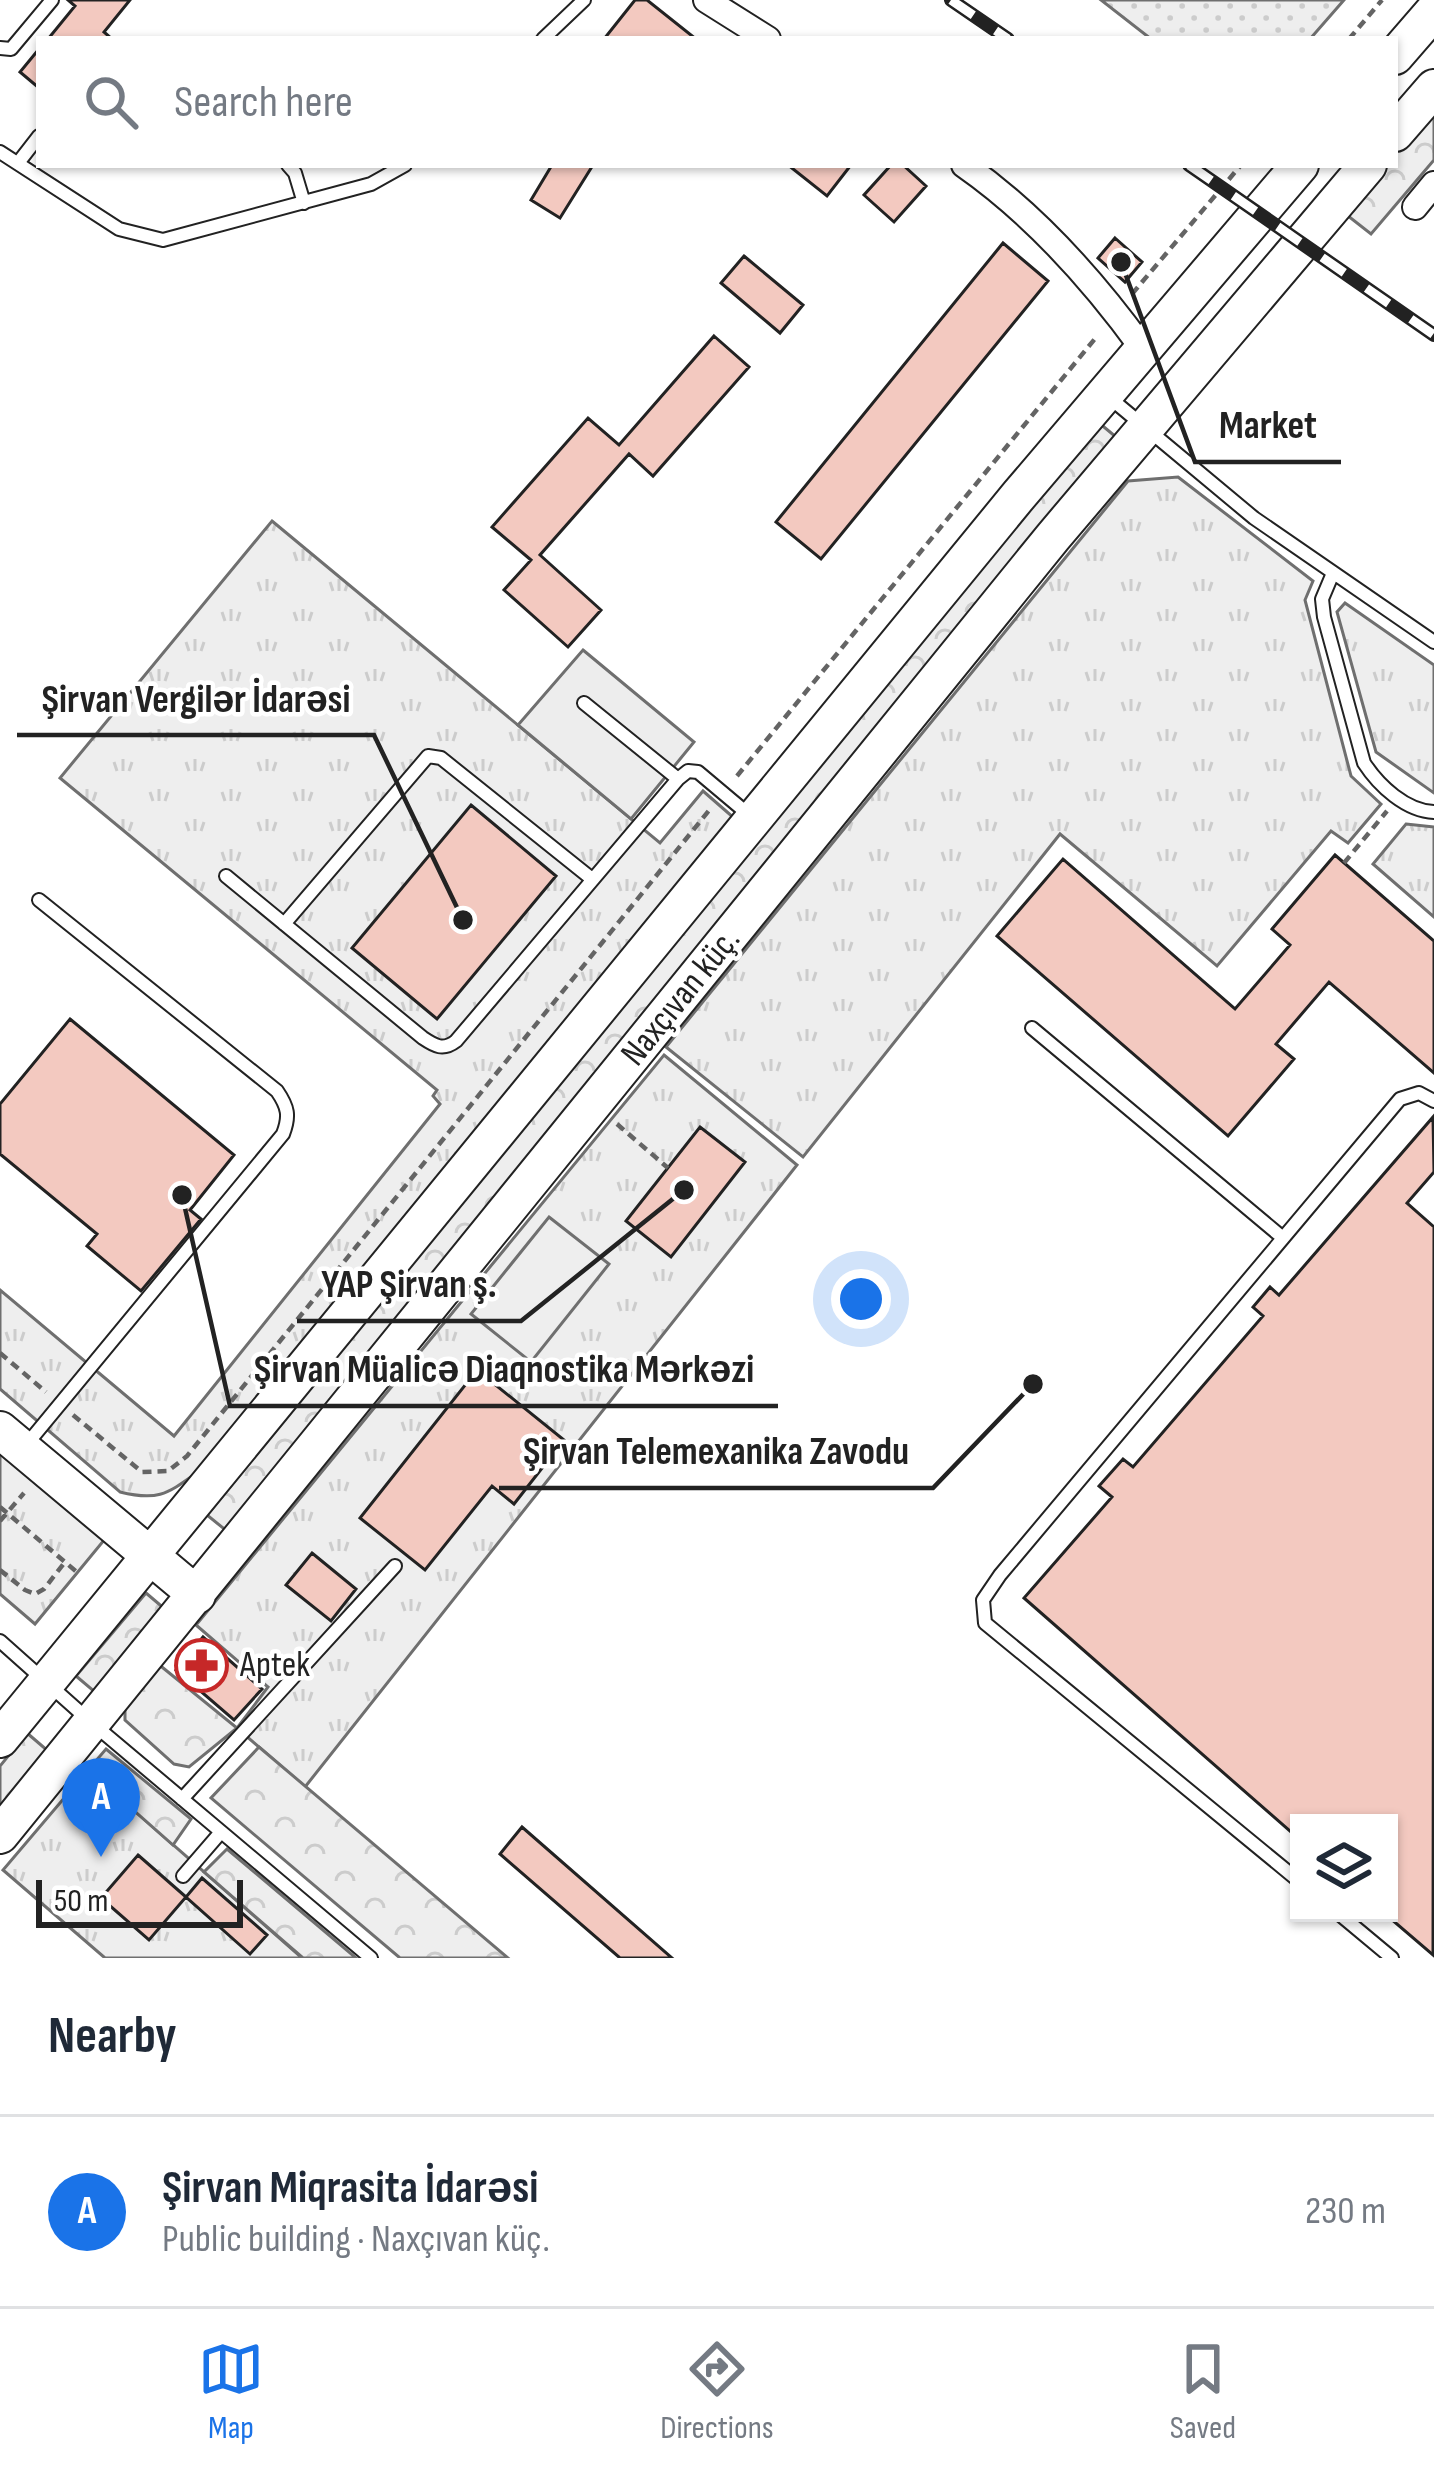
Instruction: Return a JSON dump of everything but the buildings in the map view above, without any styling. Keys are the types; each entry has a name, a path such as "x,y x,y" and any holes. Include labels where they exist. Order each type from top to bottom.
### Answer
{"main road":[{"path":"1398,53 1434,11"},
{"path":"1398,130 1434,88"},
{"name":"Naxçıvan küç.","path":"0,1739 1105,393 1297,168"},
{"name":"Naxçıvan küç.","path":"0,1835 1144,429 1365,168"},
{"path":"19,1453 197,1594"}],"street":[{"path":"706,0 763,36"},
{"path":"968,168 1042,231 1117,313 1143,349"},
{"path":"1415,207 1434,184"}],"lane":[{"path":"0,48 11,49 52,0"},
{"path":"546,36 584,0"},
{"path":"18,163 36,140"},
{"path":"0,152 119,229 163,240 370,184 401,168"},
{"path":"291,168 304,203"},
{"path":"1105,393 1254,518 1434,643"},
{"path":"1333,573 1322,598 1324,617 1364,763 1398,797 1421,812 1434,812"},
{"path":"584,703 678,779"},
{"path":"284,924 428,756 442,758 592,879"},
{"path":"226,876 423,1038 448,1047 688,771 698,772 754,819"},
{"path":"19,1453 283,1134 289,1119 277,1091 39,900"},
{"path":"1032,1028 1283,1238"},
{"path":"1290,1874 985,1623 983,1600 1400,1100 1419,1093 1434,1101"},
{"path":"182,1799 395,1566"},
{"path":"0,1640 371,1958"},
{"path":"183,1876 221,1832"},
{"path":"1349,1922 1393,1958"}],"path":[{"path":"1351,36 1382,0"},
{"path":"0,1353 142,1472 168,1471 187,1456 1238,168"},
{"path":"1344,862 1398,797"},
{"path":"594,1104 668,1168"},
{"path":"0,1521 7,1513 19,1453"},
{"path":"0,1507 78,1573"},
{"path":"0,1570 35,1594 65,1562"}],"green space":[{"path":"1101,0 1344,0 1313,36 1147,36"},
{"path":"1434,107 1434,160 1371,234 1343,212 1381,168 1398,168 1398,149"},
{"path":"1098,422 1116,437 228,1532 207,1515"},
{"path":"1178,477 1313,581 1305,600 1351,776 1381,804 1348,843 1331,831 1217,966 1060,834 803,1157 666,1047 1128,481"},
{"path":"272,521 660,843 703,791 734,818 195,1474 160,1494 132,1495 120,1492 0,1389 0,1290 174,1436 440,1104 433,1096 437,1090 60,778"},
{"path":"1345,603 1434,665 1434,793 1376,752 1337,612"},
{"path":"1406,824 1434,827 1434,917 1373,864"},
{"path":"664,1055 797,1165 305,1787 237,1728 268,1687 196,1625"},
{"path":"549,1217 609,1264 531,1362 471,1314"},
{"path":"0,1450 105,1539 35,1624 0,1594"},
{"path":"146,1593 166,1610 96,1693 76,1676"},
{"path":"157,1663 237,1728 189,1767 174,1764 125,1720 125,1702"},
{"path":"27,1733 48,1751 0,1811 0,1766"},
{"path":"259,1747 508,1958 400,1958 211,1798"},
{"path":"106,1749 191,1819 173,1845 88,1770"},
{"path":"88,1770 302,1958 105,1958 3,1870"},
{"path":"227,1849 356,1958 303,1958 204,1872"}],"shaded area":[{"path":"583,650 694,742 631,819 518,725"}],"railway":[{"path":"951,0 1004,36"},
{"path":"1193,168 1434,335"}],"place":[{"name":"Market","path":"1121,262"},
{"name":"Şirvan Vergilər İdarəsi","path":"463,920"},
{"name":"YAP Şirvan ş.","path":"684,1190"},
{"name":"Şirvan Müalicə Diaqnostika Mərkəzi","path":"182,1195"},
{"name":"Şirvan Telemexanika Zavodu","path":"1033,1384"},
{"name":"Aptek","path":"201,1665"},
{"name":"Şirvan Miqrasita İdarəsi","path":"101,1857"}]}
